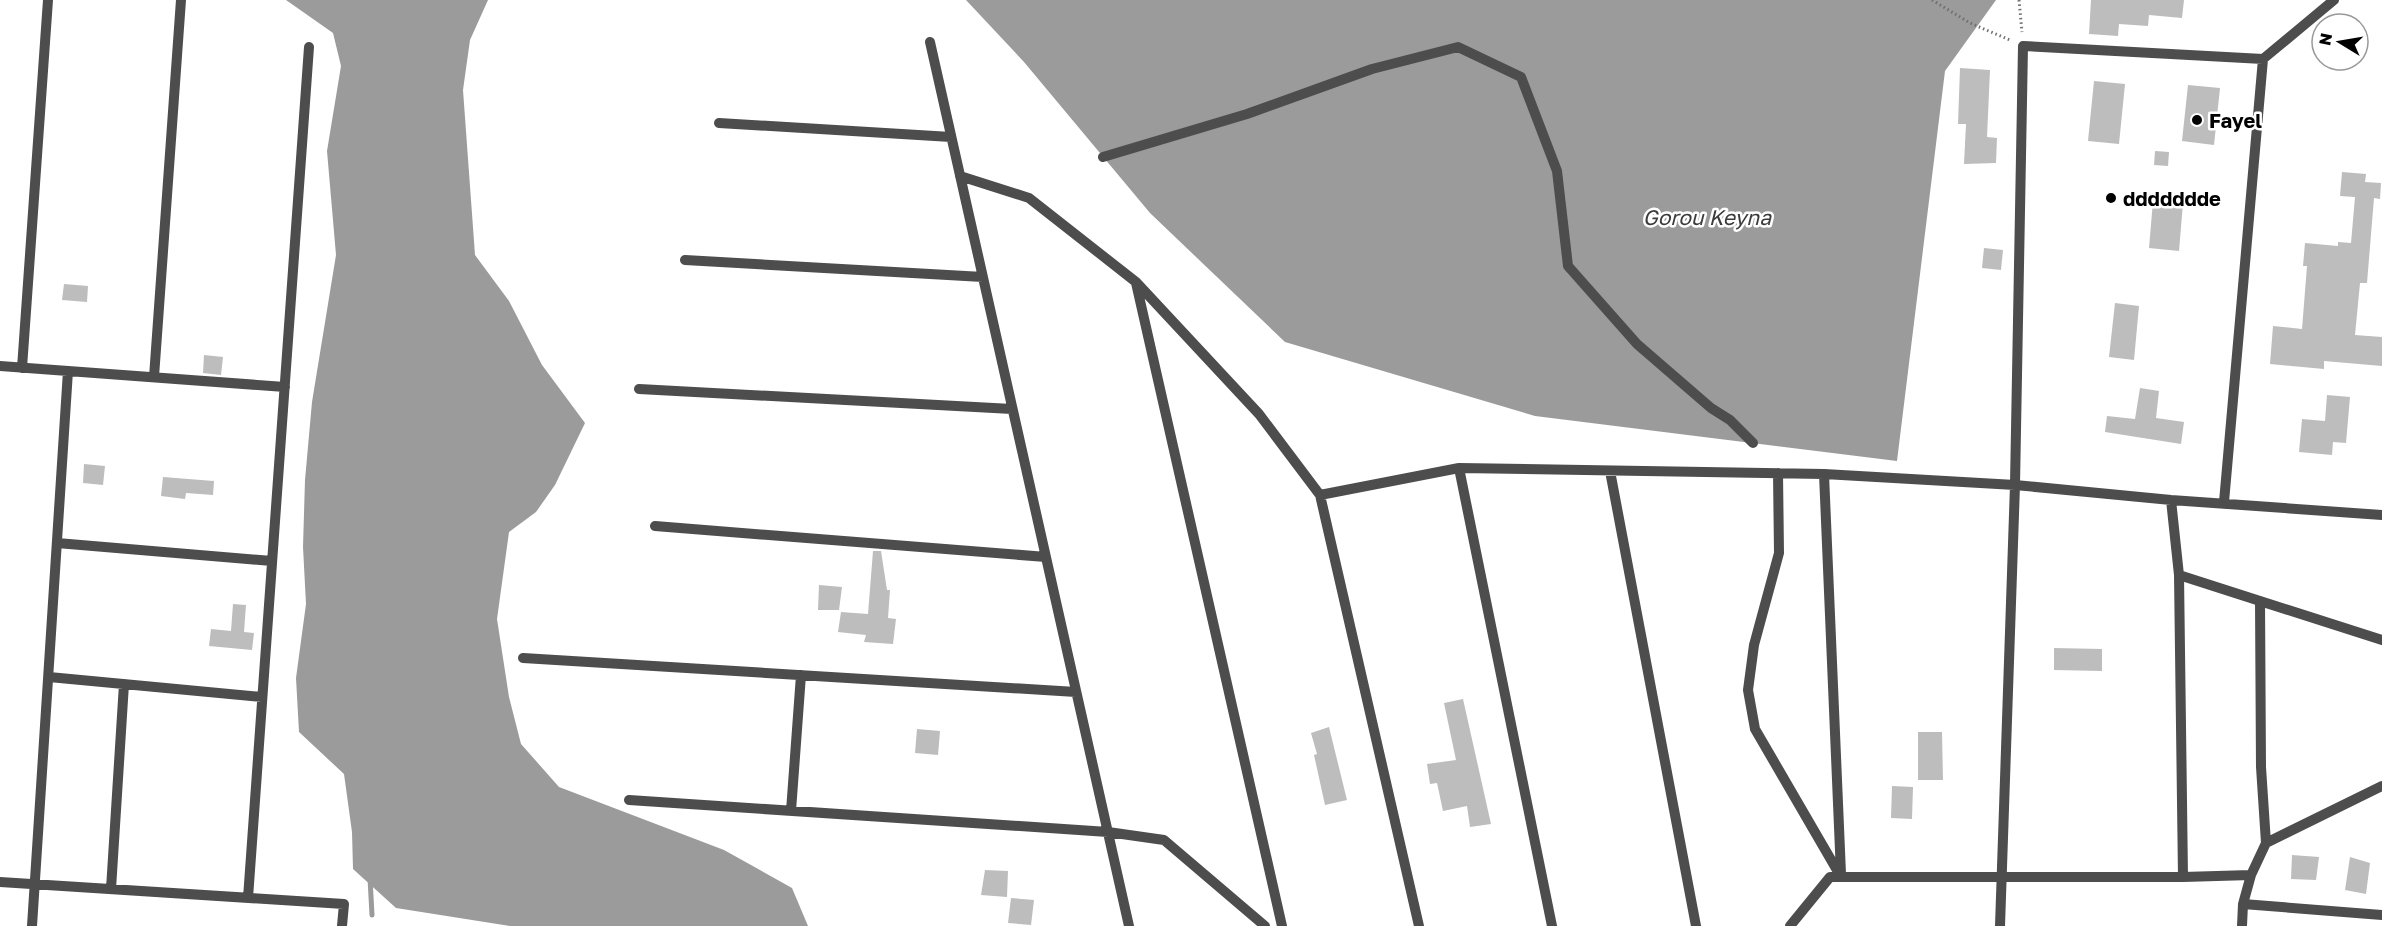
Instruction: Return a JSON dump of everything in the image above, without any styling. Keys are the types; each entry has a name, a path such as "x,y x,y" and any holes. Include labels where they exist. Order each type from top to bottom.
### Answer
{"street":[{"path":"22,368 48,0"},
{"path":"154,377 181,0"},
{"path":"2000,926 2015,484 2023,46 2263,59 2334,0"},
{"path":"930,42 1129,926"},
{"path":"248,898 309,47"},
{"path":"1103,156 1247,114 1372,69 1458,47 1521,77 1557,171 1568,266 1637,344 1711,408 1730,420 1753,443"},
{"path":"2224,502 2263,59"},
{"path":"719,123 951,137"},
{"path":"960,176 1029,198 1136,282 1259,414 1320,495 1419,926"},
{"path":"685,260 983,277"},
{"path":"1136,282 1282,926"},
{"path":"0,366 285,387"},
{"path":"32,926 68,371"},
{"path":"639,388 1012,409"},
{"path":"1320,495 1459,468 1778,473 2015,484 2171,500 2382,514"},
{"path":"1459,468 1552,926"},
{"path":"1610,471 1696,926"},
{"path":"1778,473 1779,553 1754,645 1748,690 1755,729 1841,877"},
{"path":"1824,474 1841,877"},
{"path":"2171,500 2179,575 2183,877"},
{"path":"656,526 1046,557"},
{"path":"57,543 272,561"},
{"path":"2179,575 2382,640"},
{"path":"2242,926 2243,904 2251,874 2266,843 2261,767 2260,601"},
{"path":"523,658 1076,692"},
{"path":"791,811 801,675"},
{"path":"49,677 262,697"},
{"path":"111,889 124,684"},
{"path":"2266,843 2382,786"},
{"path":"629,800 1108,832 1164,840 1265,926"},
{"path":"1790,926 1830,877 2183,877 2251,874"},
{"path":"0,882 344,904 342,926"},
{"path":"2243,904 2382,915"}],"path":[{"path":"1932,0 1970,23 2023,46 2019,0"}],"water":[{"path":"286,0 488,0 470,40 463,90 475,255 509,301 542,365 585,423 555,485 536,512 509,532 497,619 509,697 521,744 559,787 724,850 792,888 808,926 510,926 396,908 353,869 352,832 344,774 299,732 296,678 306,604 303,547 305,480 312,402 336,255 327,151 341,66 333,33"},
{"name":"Gorou Keyna","path":"966,0 1996,0 1945,71 1897,461 1535,416 1285,342 1150,213 1024,62"}],"building":[{"path":"2091,0 2184,0 2182,18 2149,15 2148,26 2119,24 2118,36 2089,34"},
{"path":"1960,68 1990,70 1987,137 1997,138 1996,163 1964,164 1966,124 1958,124"},
{"path":"2094,81 2125,84 2119,144 2088,141"},
{"path":"2188,85 2220,88 2214,145 2182,141"},
{"path":"2155,151 2169,152 2168,166 2154,165"},
{"path":"2342,172 2366,174 2365,182 2381,183 2380,199 2374,198 2367,283 2360,283 2355,335 2382,337 2382,366 2324,361 2324,369 2270,364 2273,326 2302,329 2307,266 2303,266 2305,243 2338,246 2338,242 2351,243 2355,197 2340,196"},
{"path":"2153,201 2183,203 2179,251 2149,248"},
{"path":"1984,248 2003,250 2001,270 1982,268"},
{"path":"64,284 88,286 87,302 62,300"},
{"path":"2115,303 2139,306 2134,360 2109,357"},
{"path":"204,355 223,357 221,375 203,373"},
{"path":"2140,388 2159,391 2156,418 2184,422 2181,444 2105,432 2107,416 2135,419"},
{"path":"2327,395 2350,397 2346,443 2333,442 2332,455 2299,452 2302,419 2325,421"},
{"path":"84,464 105,466 103,485 83,483"},
{"path":"163,477 214,481 213,495 186,493 185,499 161,496"},
{"path":"873,551 881,551 887,590 890,590 888,618 896,619 893,644 864,642 866,635 838,632 841,612 868,614"},
{"path":"819,585 842,587 839,610 818,610"},
{"path":"233,604 246,605 244,632 254,633 252,650 209,646 211,629 231,631"},
{"path":"2054,648 2102,649 2102,671 2054,670"},
{"path":"1463,699 1491,824 1470,827 1467,806 1443,811 1437,783 1430,784 1427,764 1456,760 1444,703"},
{"path":"1329,727 1347,800 1325,805 1314,755 1317,754 1311,733"},
{"path":"917,729 940,731 938,755 915,753"},
{"path":"1918,732 1942,732 1943,780 1918,780"},
{"path":"1892,786 1913,787 1912,819 1891,818"},
{"path":"2292,855 2319,857 2316,880 2291,879"},
{"path":"2350,857 2370,863 2366,894 2345,890"},
{"path":"985,870 1008,871 1007,897 981,895"},
{"path":"1011,898 1034,900 1031,925 1008,923"}],"waterway":[{"path":"370,878 372,915"}],"place":[{"name":"Fayel","path":"2197,120"},
{"name":"ddddddde","path":"2111,198"}]}
